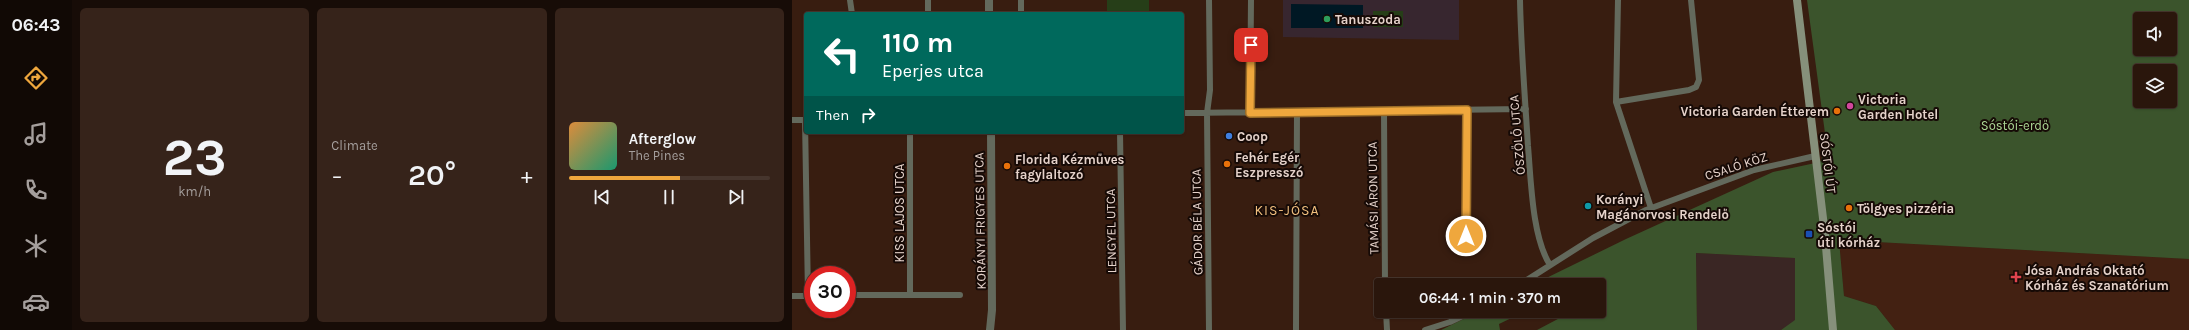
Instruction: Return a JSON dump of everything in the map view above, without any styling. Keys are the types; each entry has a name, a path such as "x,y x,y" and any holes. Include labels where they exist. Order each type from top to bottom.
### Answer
{"main road":[{"name":"SÓSTÓI ÚT","path":"1797,0 1825,235 1833,330"}],"street":[{"path":"850,0 852,12"},
{"path":"928,0 928,12"},
{"path":"989,0 989,12"},
{"path":"1021,0 1021,12"},
{"name":"GÁDOR BÉLA UTCA","path":"1209,0 1210,90 1207,113 1209,330"},
{"path":"1250,113 1251,0"},
{"name":"ÓSZŐLŐ UTCA","path":"1520,0 1521,51 1533,200 1542,249 1550,265"},
{"path":"1618,0 1616,102 1651,208"},
{"path":"1616,102 1689,90 1696,87 1699,80 1691,0"},
{"path":"1184,113 1526,109"},
{"path":"1466,236 1467,110"},
{"name":"TAMÁSI ÁRON UTCA","path":"1384,111 1385,278"},
{"path":"1296,330 1297,112"},
{"path":"792,120 804,120"},
{"path":"806,134 809,266"},
{"name":"KISS LAJOS UTCA","path":"910,134 910,295"},
{"name":"KORÁNYI FRIGYES UTCA","path":"990,330 992,310 991,134"},
{"name":"LENGYEL UTCA","path":"1120,134 1123,330"},
{"name":"CSALÓ KÖZ","path":"1530,278 1593,238 1651,208 1754,170 1815,156"},
{"path":"856,296 960,295"},
{"path":"792,296 804,296"},
{"name":"KORÁNYI FRIGYES UTCA","path":"992,310 996,330"},
{"path":"1386,318 1387,330"},
{"path":"1425,330 1458,318"}],"shaded area":[{"path":"1283,0 1459,0 1459,40 1283,37"},
{"name":"Jósa András Oktató Kórház és Szanatórium","path":"1839,240 2189,259 2189,330 1895,330 1876,306 1844,296"},
{"path":"1696,253 1795,258 1795,321 1781,330 1697,330"}],"green space":[{"path":"1107,0 1149,0 1149,12 1107,12"},
{"name":"Sóstói-erdő","path":"1807,0 2189,0 2189,259 1839,240 1844,296 1876,306 1895,330 1781,330 1795,320 1795,258 1696,253 1697,330 1537,330 1560,318 1606,318 1606,278 1546,278 1626,239 1773,172 1820,162 1827,148"},
{"path":"1373,11 1403,11 1403,27 1373,27"},
{"path":"1466,318 1511,318 1499,324 1500,330 1441,330"}],"water":[{"name":"Tanuszoda","path":"1291,4 1363,5 1363,28 1291,28"}],"place":[{"name":"Tanuszoda","path":"1327,19"},
{"name":"Victoria Garden Hotel","path":"1850,106"},
{"name":"Victoria Garden Étterem","path":"1837,111"},
{"name":"Coop","path":"1229,136"},
{"name":"Fehér Egér Eszpresszó","path":"1227,164"},
{"name":"Florida Kézműves fagylaltozó","path":"1007,166"},
{"name":"Korányi Magánorvosi Rendelő","path":"1588,206"},
{"name":"Tölgyes pizzéria","path":"1849,208"},
{"name":"Sóstói úti kórház","path":"1809,234"},
{"name":"Jósa András Oktató Kórház és Szanatórium","path":"2016,277"}],"district":[{"name":"KIS-JÓSA","path":"1287,210"}],"route":[{"path":"1251,45 1250,113 1467,110 1466,236"}]}
